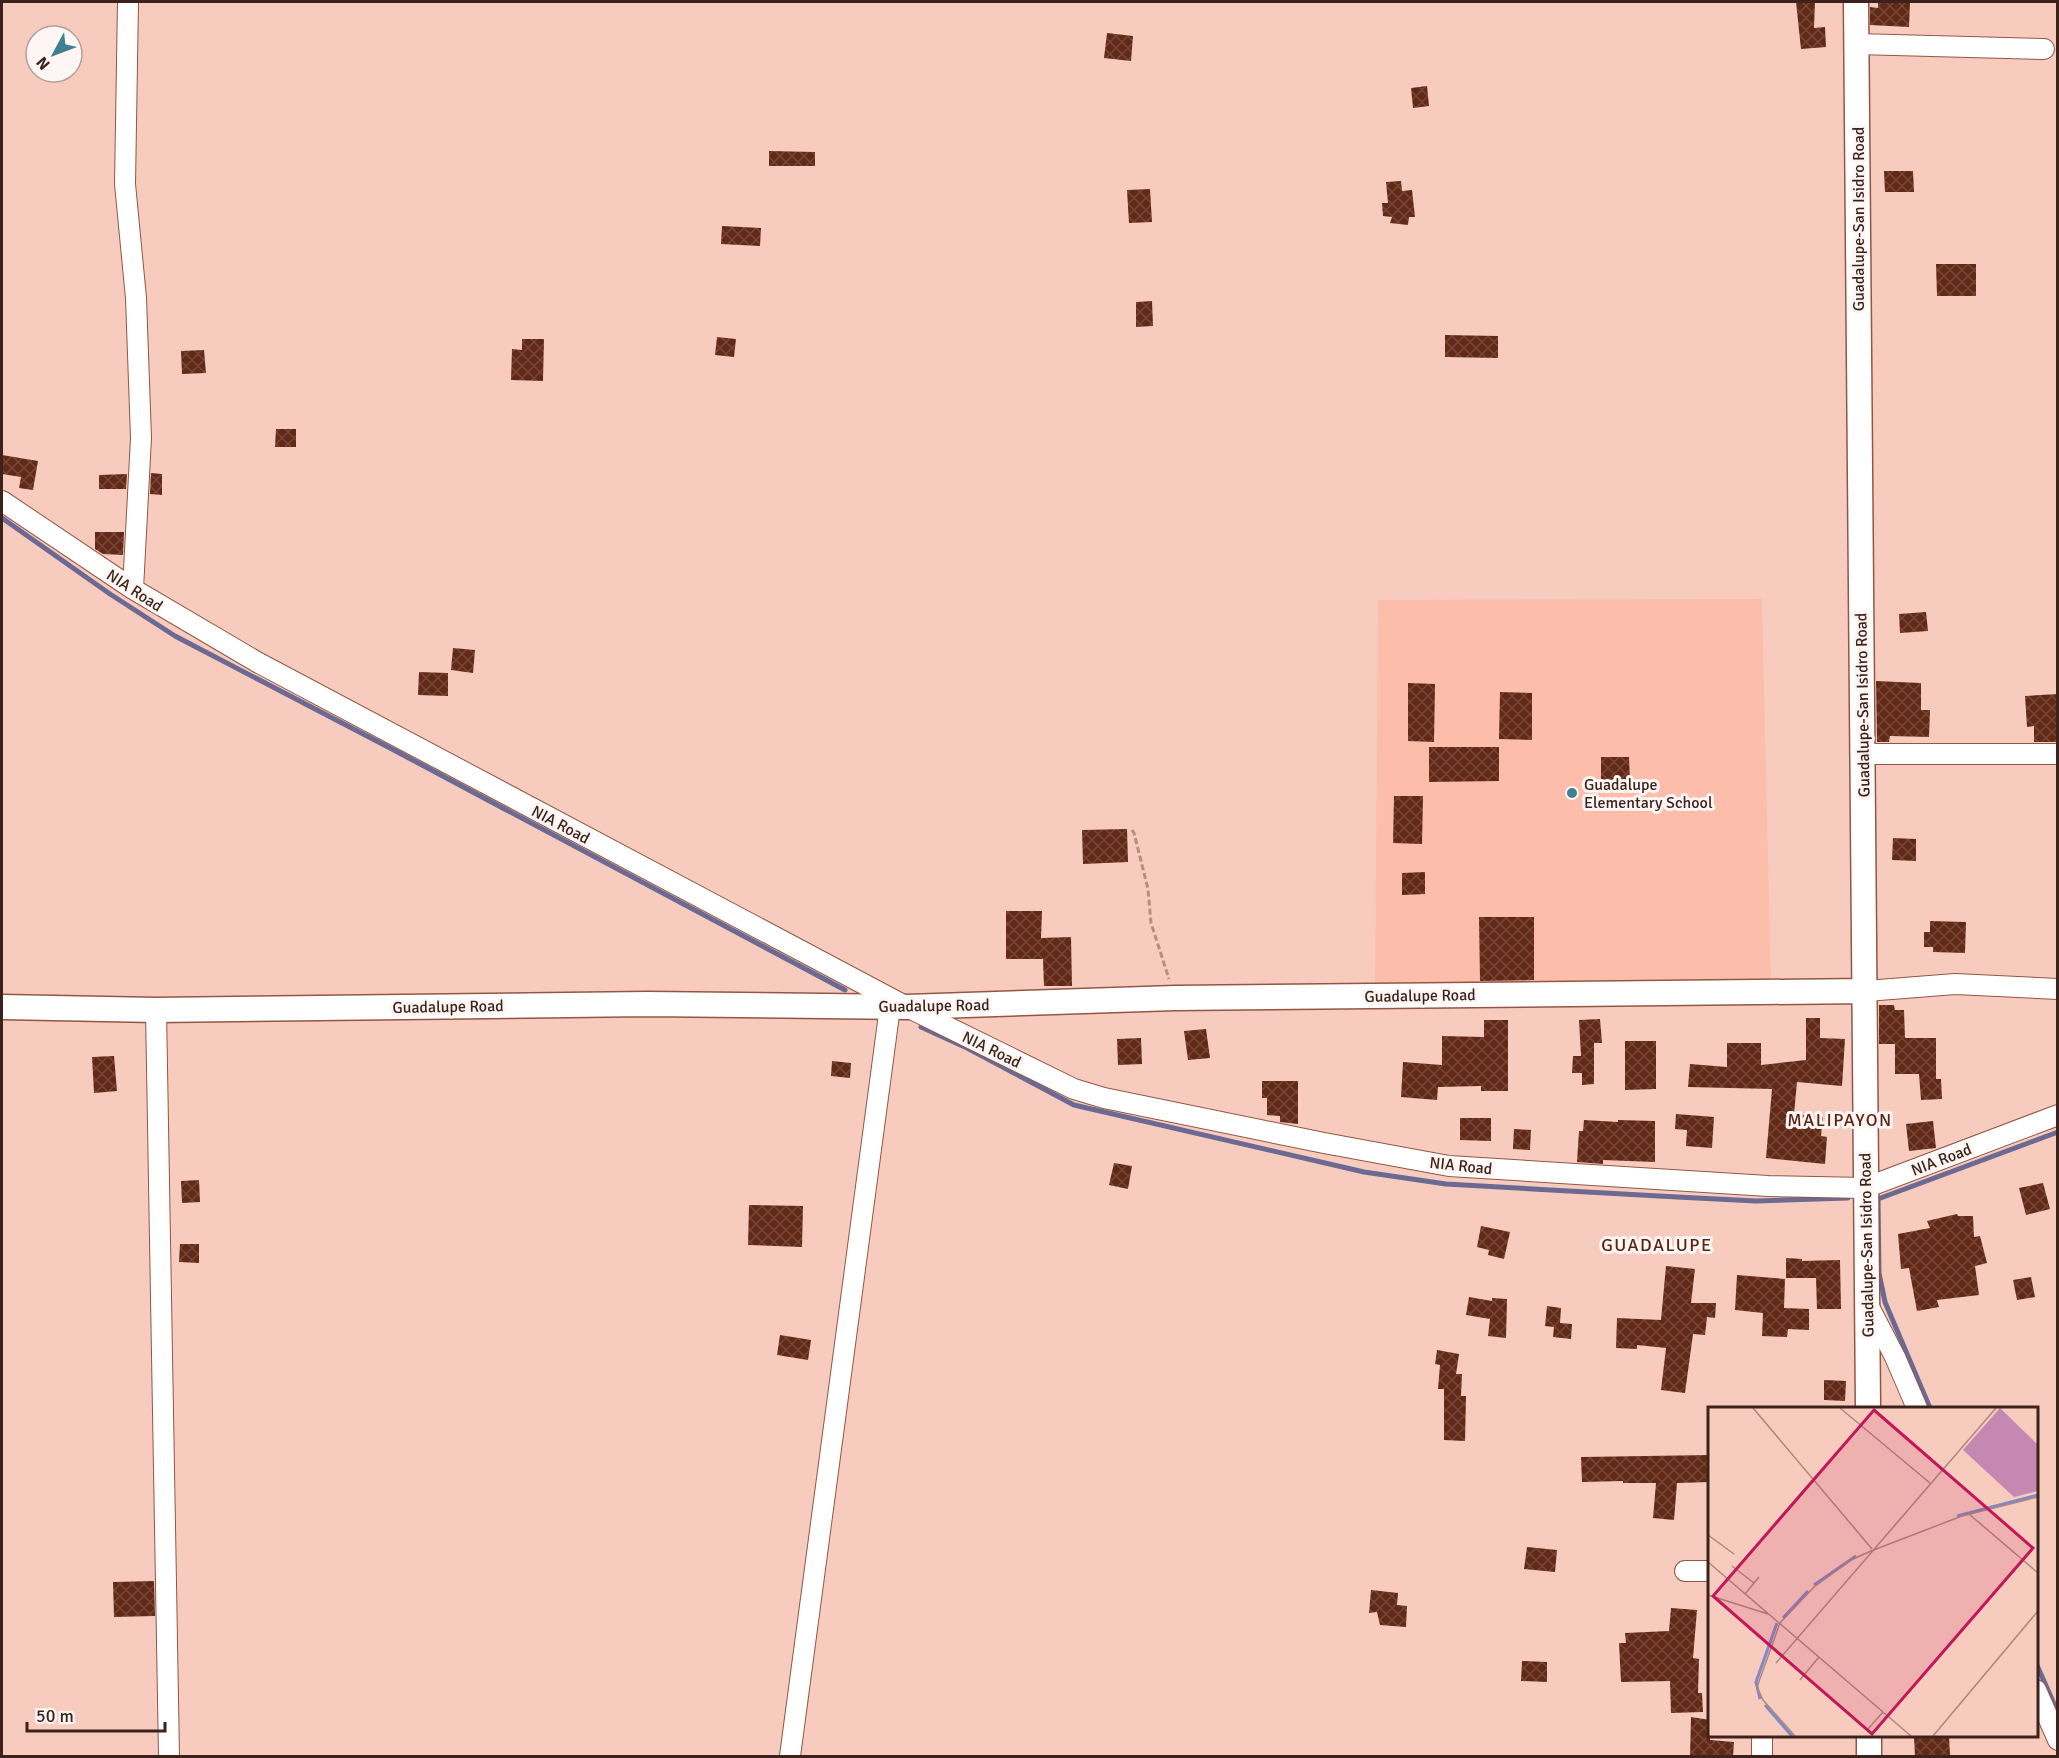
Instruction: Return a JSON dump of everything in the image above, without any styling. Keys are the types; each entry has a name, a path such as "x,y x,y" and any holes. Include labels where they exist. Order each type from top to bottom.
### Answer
{"street":[{"path":"128,2 125,184 136,298 141,438 133,589"},
{"name":"Guadalupe-San Isidro Road","path":"1856,2 1868,1407"},
{"path":"1857,44 2044,49"},
{"name":"NIA Road","path":"2,501 133,589 257,662 899,1007 1074,1089 1104,1098 1449,1166 1768,1186 1865,1188 2058,1115"},
{"path":"1863,754 2058,754"},
{"path":"1866,991 1955,984 2058,989"},
{"name":"Guadalupe Road","path":"2,1007 156,1010 646,1004 899,1007 1175,998 1866,991"},
{"path":"790,1756 899,1007"},
{"path":"156,1010 169,1756"},
{"path":"1868,1305 1895,1357 1917,1407"},
{"path":"1685,1571 1708,1571"},
{"path":"2038,1692 2058,1740"},
{"path":"1762,1737 1762,1756"},
{"path":"1869,1737 1869,1756"}],"path":[{"path":"1132,830 1148,889 1151,923 1175,998"}],"shaded area":[{"name":"Guadalupe Elementary School","path":"1762,599 1771,987 1375,990 1378,600"}],"building":[{"path":"1796,2 1815,2 1814,28 1825,27 1826,47 1801,49"},
{"path":"1878,2 1910,2 1909,27 1870,25 1870,7 1878,8"},
{"path":"1107,33 1133,36 1131,61 1104,58"},
{"path":"1427,86 1429,106 1413,108 1411,88"},
{"path":"769,151 815,152 815,166 769,166"},
{"path":"1884,171 1913,171 1914,192 1885,192"},
{"path":"1401,181 1402,191 1412,190 1415,217 1409,217 1408,225 1390,223 1392,217 1383,216 1382,203 1388,203 1386,182"},
{"path":"1150,189 1152,222 1129,223 1127,190"},
{"path":"722,226 761,228 760,246 721,244"},
{"path":"1936,264 1976,264 1976,296 1937,296"},
{"path":"1152,301 1153,326 1136,327 1136,302"},
{"path":"1445,335 1498,336 1498,358 1445,357"},
{"path":"717,337 736,339 734,357 715,355"},
{"path":"522,339 544,339 543,381 511,380 512,349 522,350"},
{"path":"204,350 206,373 182,374 181,351"},
{"path":"276,429 296,429 296,447 275,447"},
{"path":"2,455 38,461 33,490 19,488 21,477 2,474"},
{"path":"151,473 162,474 162,495 150,494"},
{"path":"127,474 126,489 99,489 99,475"},
{"path":"95,532 124,532 123,555 103,554 95,549"},
{"path":"1926,612 1928,631 1900,633 1899,614"},
{"path":"453,648 475,650 473,673 451,670"},
{"path":"419,672 448,673 448,696 418,695"},
{"path":"1876,681 1921,683 1921,710 1930,710 1929,737 1890,736 1889,742 1877,742"},
{"path":"1408,683 1435,684 1434,742 1408,741"},
{"path":"1500,692 1532,693 1532,740 1499,739"},
{"path":"2058,694 2058,742 2034,742 2034,726 2027,727 2025,696"},
{"path":"1429,747 1499,747 1499,781 1429,782"},
{"path":"1601,757 1629,757 1630,781 1601,781"},
{"path":"1394,796 1423,796 1422,844 1393,843"},
{"path":"1127,829 1128,862 1083,864 1082,830"},
{"path":"1893,838 1916,839 1916,861 1892,860"},
{"path":"1425,872 1425,894 1402,895 1402,873"},
{"path":"1006,911 1042,911 1041,938 1071,937 1072,986 1044,986 1043,959 1006,959"},
{"path":"1479,917 1534,917 1534,980 1480,981"},
{"path":"1930,921 1966,922 1965,953 1933,952 1933,947 1924,947 1924,932 1930,932"},
{"path":"1879,1005 1894,1005 1895,1010 1904,1010 1905,1038 1936,1038 1936,1079 1941,1079 1942,1099 1921,1100 1919,1074 1895,1074 1895,1044 1879,1044"},
{"path":"1806,1018 1820,1018 1820,1038 1845,1039 1842,1086 1797,1082 1794,1114 1823,1117 1821,1136 1827,1137 1825,1164 1766,1158 1772,1089 1688,1087 1690,1064 1727,1067 1727,1043 1761,1043 1761,1065 1806,1060"},
{"path":"1600,1019 1602,1043 1594,1043 1594,1084 1582,1085 1582,1073 1572,1073 1573,1056 1581,1056 1579,1020"},
{"path":"1484,1020 1508,1020 1508,1091 1481,1091 1481,1086 1438,1087 1437,1100 1401,1097 1403,1062 1442,1065 1442,1036 1484,1037"},
{"path":"1206,1029 1210,1058 1188,1060 1184,1031"},
{"path":"1141,1038 1142,1064 1118,1065 1117,1039"},
{"path":"1625,1041 1656,1041 1656,1089 1625,1090"},
{"path":"114,1056 117,1091 94,1093 92,1057"},
{"path":"832,1061 851,1063 850,1078 831,1076"},
{"path":"1262,1081 1298,1081 1298,1124 1280,1122 1280,1116 1267,1115 1267,1098 1262,1098"},
{"path":"1676,1114 1714,1117 1712,1148 1686,1146 1687,1130 1675,1129"},
{"path":"1460,1118 1491,1118 1491,1141 1460,1140"},
{"path":"1584,1120 1655,1121 1655,1162 1603,1160 1603,1164 1577,1162 1579,1131 1583,1131"},
{"path":"1933,1121 1936,1148 1909,1151 1906,1124"},
{"path":"1514,1129 1531,1130 1530,1150 1513,1149"},
{"path":"1114,1163 1132,1166 1128,1189 1109,1185"},
{"path":"199,1180 200,1202 182,1203 181,1181"},
{"path":"2043,1183 2050,1209 2026,1215 2019,1188"},
{"path":"749,1205 803,1206 802,1247 748,1245"},
{"path":"1957,1214 1958,1216 1973,1216 1974,1237 1980,1236 1987,1263 1975,1266 1979,1295 1937,1300 1939,1307 1917,1311 1909,1268 1901,1269 1898,1234 1930,1228 1927,1221"},
{"path":"1481,1226 1510,1232 1504,1259 1488,1255 1489,1250 1477,1247"},
{"path":"180,1244 199,1244 199,1263 179,1262"},
{"path":"1786,1258 1802,1259 1802,1261 1840,1260 1841,1309 1817,1309 1816,1278 1786,1278"},
{"path":"1666,1266 1695,1269 1691,1303 1716,1303 1715,1318 1707,1317 1705,1335 1693,1334 1685,1393 1661,1390 1666,1348 1637,1345 1637,1349 1616,1348 1617,1318 1661,1320"},
{"path":"1737,1275 1785,1279 1784,1308 1809,1309 1809,1330 1788,1329 1787,1337 1762,1336 1763,1313 1735,1310"},
{"path":"2031,1277 2035,1297 2017,1300 2013,1280"},
{"path":"1469,1297 1492,1301 1492,1298 1507,1299 1506,1338 1488,1336 1490,1319 1466,1315"},
{"path":"1547,1306 1561,1308 1560,1323 1572,1324 1571,1339 1553,1337 1554,1327 1545,1326"},
{"path":"780,1335 811,1340 808,1360 777,1355"},
{"path":"1437,1350 1459,1354 1456,1374 1462,1374 1461,1396 1466,1396 1465,1441 1444,1440 1444,1389 1438,1389 1440,1365 1435,1364"},
{"path":"1824,1380 1846,1381 1845,1401 1824,1400"},
{"path":"1708,1455 1708,1482 1677,1483 1674,1520 1653,1518 1656,1483 1582,1482 1581,1457"},
{"path":"1527,1547 1557,1550 1555,1572 1524,1569"},
{"path":"154,1581 155,1616 114,1617 113,1582"},
{"path":"1371,1590 1398,1593 1397,1605 1407,1606 1406,1627 1380,1625 1377,1612 1369,1613"},
{"path":"1671,1608 1697,1610 1693,1658 1699,1659 1698,1693 1702,1693 1703,1712 1671,1713 1670,1681 1621,1682 1619,1643 1626,1643 1625,1633 1669,1631"},
{"path":"1522,1661 1547,1662 1547,1682 1521,1681"},
{"path":"1691,1717 1708,1720 1710,1740 1734,1742 1733,1756 1690,1756"},
{"path":"1914,1737 1949,1737 1950,1755 1915,1756"}],"waterway":[{"path":"2,518 110,594 175,636 845,990"},
{"path":"921,1027 967,1048 1074,1105 1364,1172 1446,1184 1677,1197 1756,1201 1848,1198"},
{"path":"1930,1407 1885,1302 1879,1273 1878,1199 2058,1132"},
{"path":"2038,1668 2058,1713"}],"place":[{"name":"Guadalupe Elementary School","path":"1572,793"}],"district":[{"name":"MALIPAYON","path":"1840,1120"},
{"name":"GUADALUPE","path":"1657,1245"}]}
